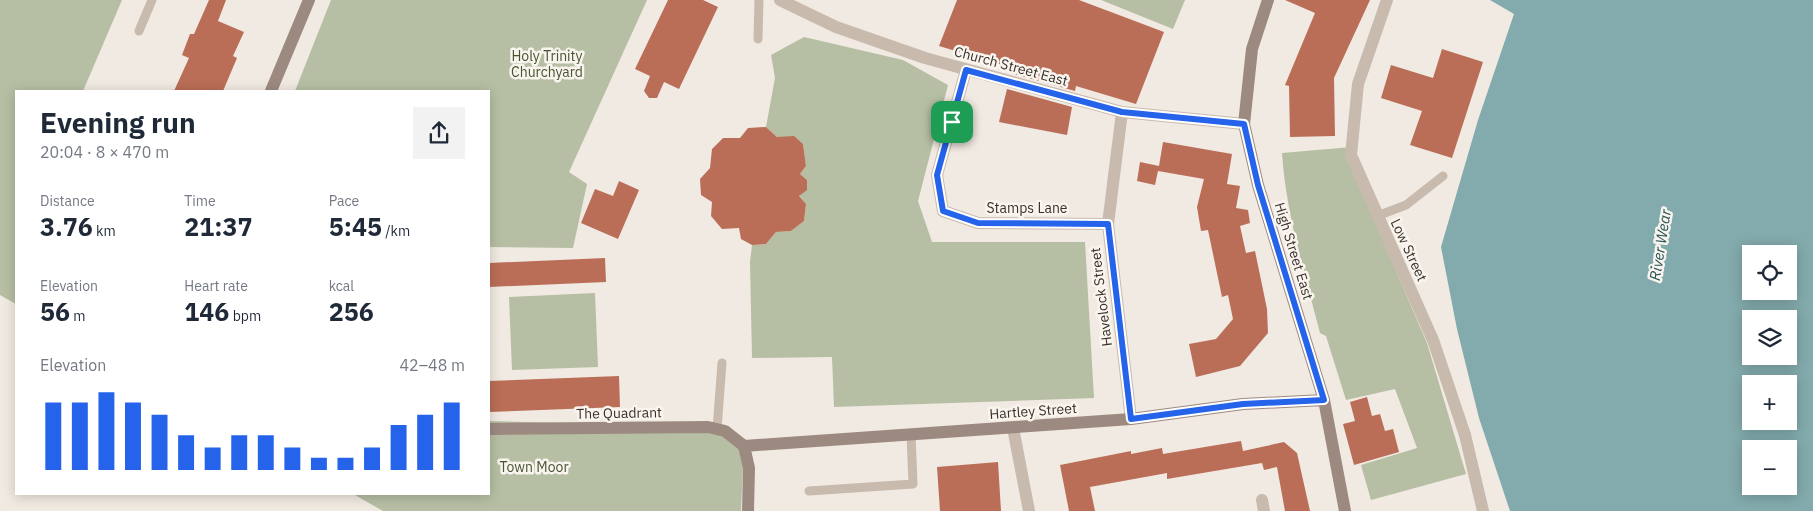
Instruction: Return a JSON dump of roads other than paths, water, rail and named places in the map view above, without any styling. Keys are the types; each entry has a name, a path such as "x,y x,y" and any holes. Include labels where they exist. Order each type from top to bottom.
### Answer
{"street":[{"path":"271,90 308,0"},
{"name":"Church Street East","path":"780,0 836,27 925,58 1122,112 1244,124"},
{"name":"High Street East","path":"1268,0 1252,49 1244,124 1258,185 1324,400 1345,511"},
{"name":"Low Street","path":"1387,0 1358,84 1351,155 1434,340 1465,435 1483,511"},
{"name":"Stamps Lane","path":"966,70 937,175 943,211 978,223 1108,224"},
{"name":"Havelock Street","path":"1122,112 1108,224 1131,419"},
{"name":"Hartley Street","path":"744,446 1131,419 1243,404 1324,400"},
{"name":"The Quadrant","path":"490,429 708,427 725,431 744,446"},
{"path":"1013,428 1029,511"},
{"path":"744,446 749,468 748,511"}],"lane":[{"path":"139,31 152,0"},
{"path":"758,39 759,0"},
{"path":"1377,216 1406,205 1443,176"},
{"path":"717,429 722,363"},
{"path":"809,491 913,484 911,434"}],"water":[{"name":"River Wear","path":"1490,0 1813,0 1813,511 1510,511 1479,418 1457,329 1441,247 1478,120 1514,14"}],"park label":[{"name":"Holy Trinity Churchyard","path":"547,64"},
{"name":"Town Moor","path":"534,467"}]}
